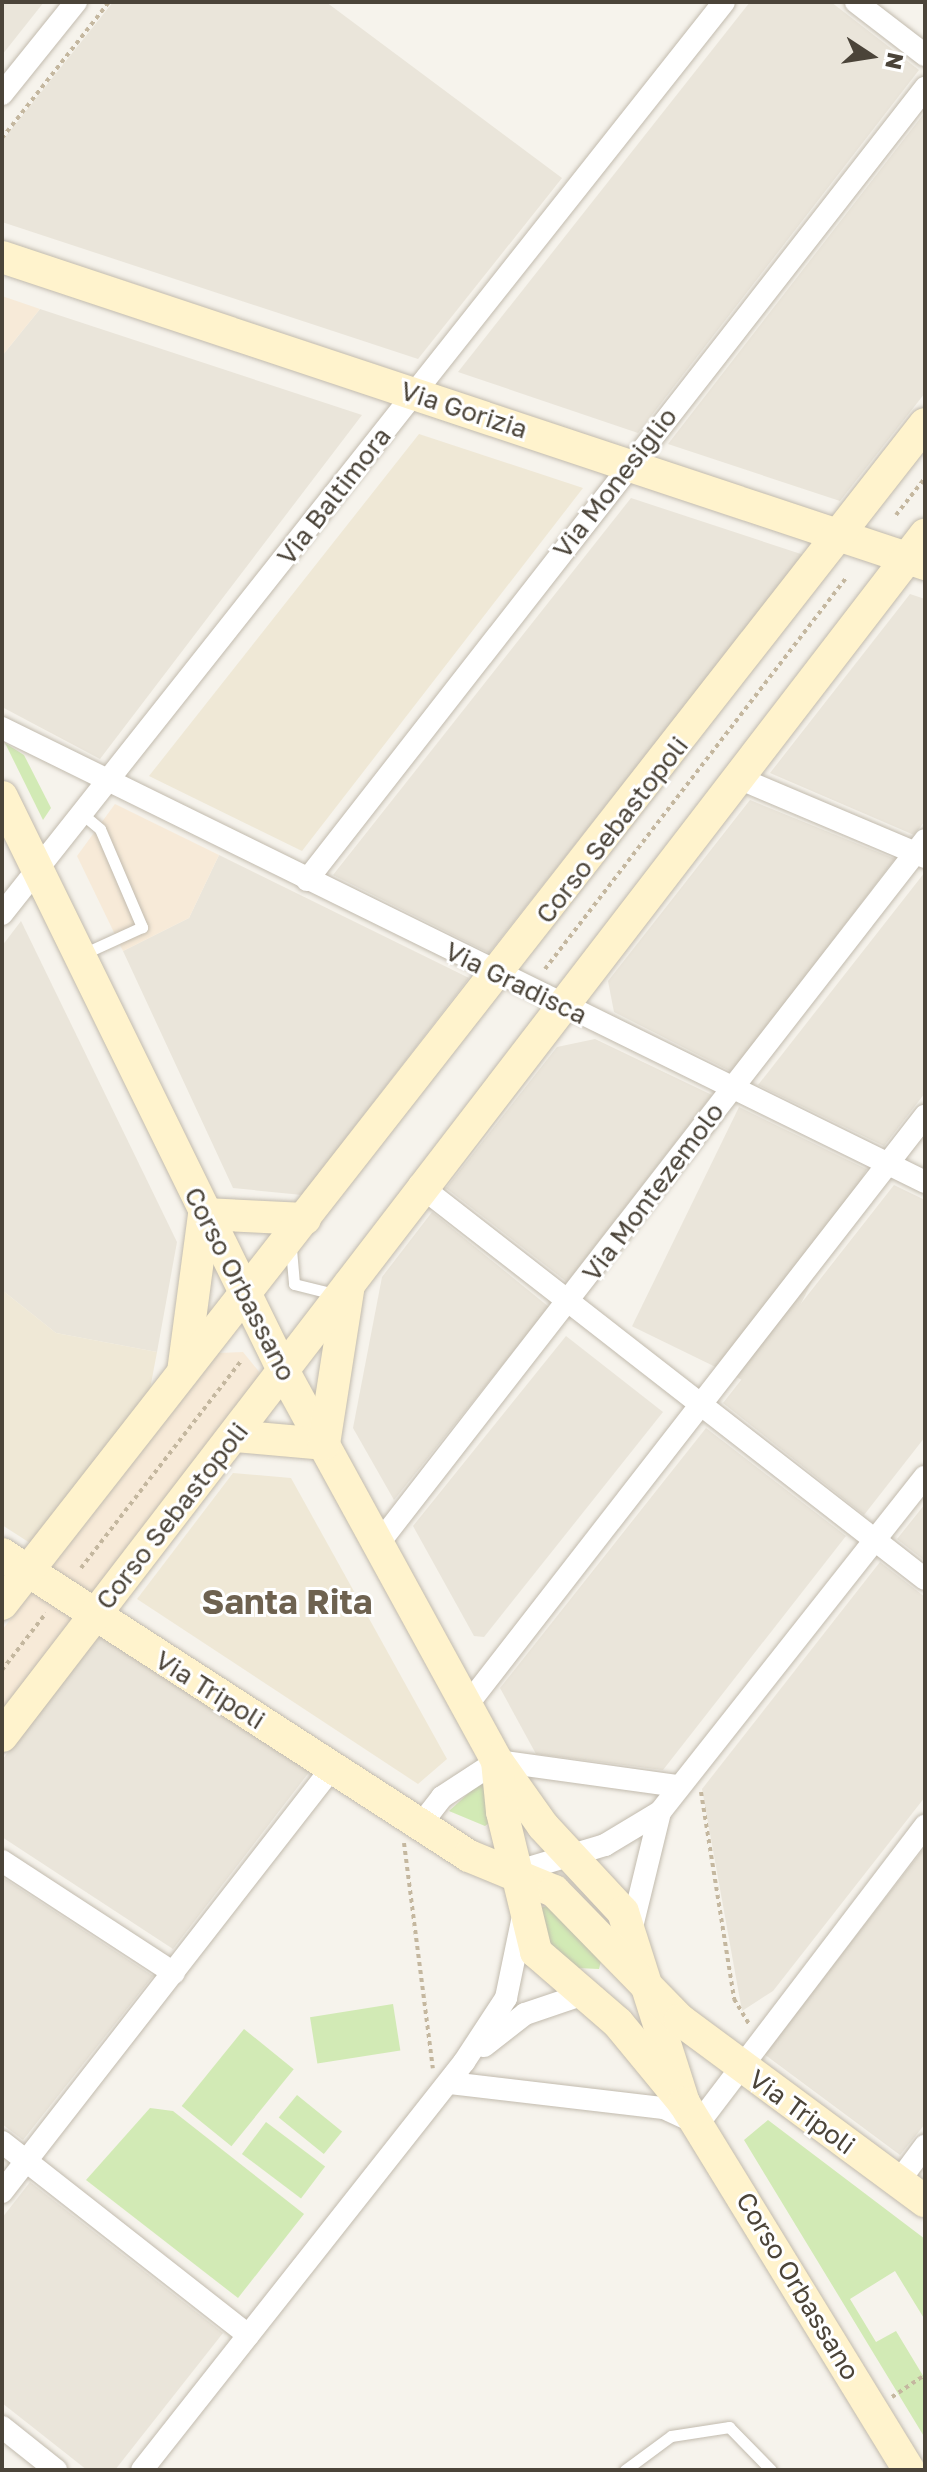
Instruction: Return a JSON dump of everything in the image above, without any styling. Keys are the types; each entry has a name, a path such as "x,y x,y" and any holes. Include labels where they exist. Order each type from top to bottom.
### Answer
{"street":[{"path":"2,94 76,2"},
{"name":"Via Baltimora","path":"2,914 724,2"},
{"path":"856,2 925,55"},
{"name":"Via Monesiglio","path":"307,880 925,88"},
{"name":"Via Gorizia","path":"2,257 839,535 919,552"},
{"name":"Corso Sebastopoli","path":"2,1604 15,1562 182,1375 499,975 925,424"},
{"name":"Corso Sebastopoli","path":"2,1736 284,1372 419,1185 736,777 919,552"},
{"path":"2,728 109,781"},
{"path":"736,777 922,850"},
{"name":"Via Gradisca","path":"109,781 925,1182"},
{"name":"Corso Orbassano","path":"2,797 284,1372 497,1761"},
{"name":"Via Montezemolo","path":"379,1543 922,850"},
{"path":"468,1704 702,1407 925,1116"},
{"path":"419,1185 925,1579"},
{"path":"182,1375 204,1214 300,1226"},
{"path":"235,1436 324,1444 344,1288"},
{"path":"515,1872 572,1857 625,1837 660,1812 925,1477"},
{"name":"Via Tripoli","path":"15,1562 469,1856 515,1872 562,1897 611,1986"},
{"path":"414,1820 466,1776 497,1761 681,1783"},
{"path":"497,1761 572,1857 616,1902 633,1942"},
{"path":"497,1761 521,1904 542,1960 611,1986 680,2020"},
{"path":"2,2192 332,1768"},
{"path":"660,1812 635,1896 633,1942 611,1986 618,2023 691,2114"},
{"path":"691,2114 739,2067 925,1826"},
{"path":"2,1861 174,1973"},
{"path":"142,2470 450,2083 512,1982 521,1904"},
{"path":"464,2062 525,2014 611,1986 680,2020"},
{"path":"650,2007 691,2114"},
{"name":"Via Tripoli","path":"680,2020 739,2067 925,2201"},
{"path":"450,2083 664,2108 691,2114"},
{"name":"Corso Orbassano","path":"691,2114 909,2470"},
{"path":"2,2142 248,2335"},
{"path":"899,2181 925,2146"},
{"path":"2,2427 56,2470"}],"lane":[{"path":"79,956 142,927 100,829 81,813"},
{"path":"300,1226 288,1268 294,1284 344,1288"},
{"path":"625,2470 671,2436 729,2427 771,2470"}],"path":[{"path":"2,138 109,2"},
{"path":"896,515 925,478"},
{"path":"545,969 847,577"},
{"name":"Corso Sebastopoli","path":"81,1568 241,1361"},
{"path":"2,1670 50,1608"},
{"path":"681,1783 701,1788 734,1999 758,2040"},
{"path":"414,1820 396,1834 404,1841 436,2054 429,2064 450,2083"},
{"path":"874,2410 923,2376"}],"shaded area":[{"path":"2,2 44,2 2,55"},
{"path":"113,2 326,2 562,178 418,359 2,222 2,141"},
{"path":"750,2 831,2 919,70 638,433 458,372"},
{"path":"925,112 925,393 840,501 668,444"},
{"path":"2,296 40,309 2,356"},
{"path":"40,309 362,415 100,759 2,707 2,356"},
{"path":"419,434 583,488 302,851 149,776"},
{"path":"631,498 804,555 489,953 333,875"},
{"path":"910,594 925,599 925,821 914,835 770,773"},
{"path":"750,800 895,859 732,1072 614,1012 608,981"},
{"path":"115,804 219,855 189,918 123,951 77,856"},
{"path":"219,855 469,978 302,1195 233,1188 123,951 189,918"},
{"path":"925,872 925,1093 884,1146 758,1085"},
{"path":"21,921 177,1242 157,1352 56,1333 2,1290 2,946"},
{"path":"595,1039 712,1095 567,1282 446,1188 557,1047"},
{"path":"739,1107 867,1169 760,1389 632,1326"},
{"path":"894,1185 925,1200 925,1437 864,1515 723,1403"},
{"path":"432,1212 549,1307 394,1500 353,1428 382,1277"},
{"path":"2,1290 56,1333 157,1352 150,1389 30,1543 2,1525"},
{"path":"566,1336 663,1412 484,1637 474,1636 413,1526"},
{"path":"243,1352 261,1374 2,1714 2,1630 219,1353"},
{"path":"706,1428 846,1536 663,1770 536,1754 500,1688"},
{"path":"233,1473 291,1478 447,1759 418,1784 137,1599"},
{"path":"925,1504 925,1561 897,1539"},
{"path":"880,1562 925,1597 925,1797 773,1991 742,2011 702,1789"},
{"path":"99,1634 310,1771 173,1949 2,1837 2,1760"},
{"path":"925,1847 925,2124 900,2155 764,2054"},
{"path":"2,1877 153,1976 23,2140 2,2124"},
{"path":"30,2182 223,2333 115,2470 87,2470 2,2403 2,2218"}],"green space":[{"path":"5,743 24,755 51,808 43,820"},
{"path":"482,1781 493,1820 485,1826 449,1811"},
{"path":"547,1906 601,1961 599,1969 577,1968 553,1947 542,1929 540,1908"},
{"path":"393,2004 400,2050 317,2064 310,2017"},
{"path":"244,2029 294,2069 231,2146 182,2106"},
{"path":"297,2095 342,2132 324,2154 279,2118"},
{"path":"150,2108 173,2111 304,2214 238,2298 86,2180"},
{"path":"768,2120 925,2239 925,2320 895,2271 850,2299 876,2342 896,2331 925,2379 925,2438 744,2140"},
{"path":"266,2122 325,2167 301,2198 242,2154"}],"district":[{"name":"Santa Rita","path":"287,1602"}]}
